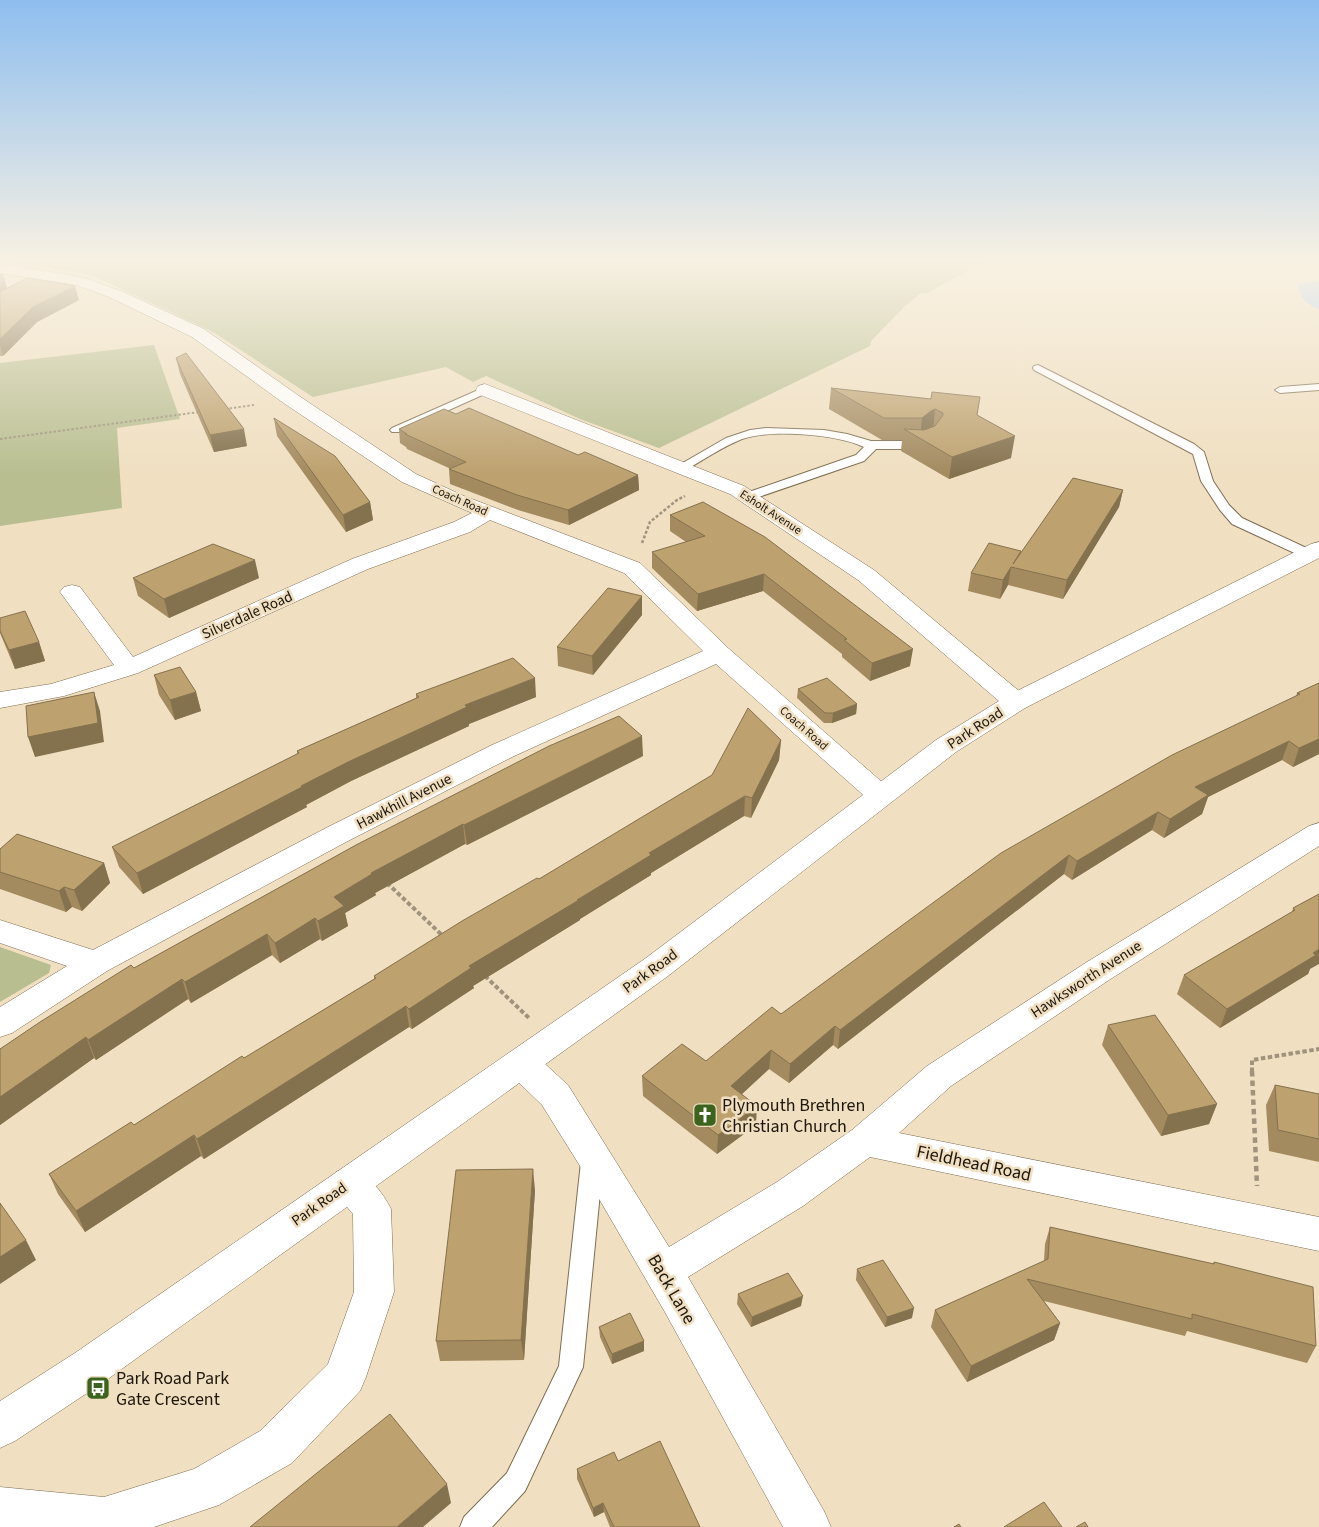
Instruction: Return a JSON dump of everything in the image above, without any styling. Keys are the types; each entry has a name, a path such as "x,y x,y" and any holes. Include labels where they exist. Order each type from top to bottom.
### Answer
{"street":[{"name":"Coach Road","path":"196,332 292,400 409,478 488,513 632,568 719,653 880,795"},
{"name":"Esholt Avenue","path":"485,390 738,490 866,574 1016,702"},
{"name":"Silverdale Road","path":"0,700 56,691 129,668 360,564 462,528 488,513"},
{"name":"Park Road","path":"0,1426 90,1367 656,967 946,746 1016,702 1313,552"},
{"path":"72,592 129,668"},
{"name":"Hawkhill Avenue","path":"0,1024 96,963 336,835 502,751 719,653"},
{"name":"Hawksworth Avenue","path":"865,1141 939,1076 1098,970 1319,833"},
{"path":"0,931 96,963"},
{"name":"Back Lane","path":"521,1063 555,1095 593,1155 808,1527"},
{"path":"662,1272 790,1194 865,1141"},
{"name":"Fieldhead Road","path":"865,1141 1319,1234"},
{"path":"0,1510 104,1520 203,1489 276,1447 345,1377 374,1292 372,1210 349,1183"}],"lane":[{"path":"1038,368 1190,446 1198,452 1207,481 1224,507 1237,521 1313,552"},
{"path":"1280,390 1319,387"},
{"path":"396,430 485,390"},
{"path":"680,468 738,437 752,433 784,431 826,434 853,438 870,445 921,446 927,444 933,436"},
{"path":"747,497 860,458 870,450 870,445"},
{"path":"474,1527 516,1482 571,1366 593,1155"}],"path":[{"path":"224,409 292,400"},
{"path":"0,439 205,412"},
{"path":"632,568 650,522 677,500 718,482"},
{"path":"379,876 451,944"},
{"path":"480,972 524,1013"},
{"path":"1258,1222 1252,1060 1319,1049"}],"green space":[{"path":"213,332 879,332 871,341 870,346 659,448 580,419 486,376 473,382 446,367 313,397"},
{"path":"154,345 180,419 117,428 122,508 0,526 0,363"},
{"path":"0,947 51,965 49,973 0,1002"}],"building":[{"path":"0,332 7,332 0,339"},
{"path":"186,353 244,429 210,435 176,358"},
{"path":"831,388 931,399 932,392 980,397 977,415 1015,436 952,457 904,429 924,430 935,426 943,413 935,409 922,418 884,418"},
{"path":"469,408 578,455 585,452 638,475 568,510 517,495 449,469 466,462 405,434 407,434 399,429 444,409 456,414"},
{"path":"274,418 335,456 370,502 343,515"},
{"path":"1073,478 1123,490 1067,580 1011,567 1003,580 971,573 989,543 1021,551 1013,564"},
{"path":"703,502 765,537 913,649 872,663 844,640 847,639 764,574 698,594 652,552 705,536 670,515"},
{"path":"213,544 255,560 164,599 133,578"},
{"path":"608,588 642,596 592,656 557,647"},
{"path":"25,611 39,642 9,650 0,631 0,618"},
{"path":"513,658 535,678 465,705 467,707 348,762 137,873 112,847 299,753 297,751 419,697 416,694"},
{"path":"180,667 196,692 170,700 154,675"},
{"path":"827,678 857,704 833,713 825,713 798,689"},
{"path":"1319,683 1319,739 1299,748 1289,741 1195,787 1208,795 1170,819 1158,812 1077,861 1069,855 840,1030 835,1026 790,1064 771,1050 731,1086 757,1106 718,1135 642,1076 682,1044 706,1061 772,1007 781,1014 1001,853 1172,755 1300,694 1297,693"},
{"path":"94,692 98,723 28,737 26,706"},
{"path":"748,708 781,740 752,798 745,796 649,853 651,855 469,966 471,968 409,1009 406,1006 197,1139 194,1135 76,1211 49,1174 131,1122 134,1125 242,1056 244,1058 376,978 374,976 462,921 537,878 539,879 712,775"},
{"path":"619,716 642,736 463,824 371,873 334,897 344,906 318,921 315,918 275,943 267,934 185,982 182,979 88,1040 86,1037 0,1097 0,1049 131,965 134,968 356,845 549,746"},
{"path":"17,834 104,863 74,890 64,887 59,891 0,872 0,849"},
{"path":"1319,894 1319,949 1313,953 1316,955 1227,1009 1184,975 1295,910 1293,908"},
{"path":"1155,1015 1217,1104 1168,1115 1108,1025"},
{"path":"1275,1085 1319,1094 1319,1139 1278,1130"},
{"path":"533,1169 521,1340 436,1341 456,1170"},
{"path":"0,1203 26,1240 0,1257"},
{"path":"1050,1227 1214,1264 1214,1262 1313,1287 1316,1346 1192,1314 1192,1319 1027,1279 1060,1323 971,1366 935,1310 1048,1259"},
{"path":"883,1260 914,1308 887,1317 857,1269"},
{"path":"788,1273 803,1296 752,1317 738,1294"},
{"path":"630,1313 644,1341 612,1354 599,1327"},
{"path":"390,1414 447,1484 397,1527 250,1527"},
{"path":"660,1441 700,1527 614,1527 603,1503 593,1508 577,1469 614,1452 618,1461"},
{"path":"1044,1502 1062,1527 1004,1527"},
{"path":"1085,1522 1088,1527 1076,1527"}],"place":[{"name":"Plymouth Brethren Christian Church","path":"705,1115"},
{"name":"Park Road Park Gate Crescent","path":"98,1388"}]}
